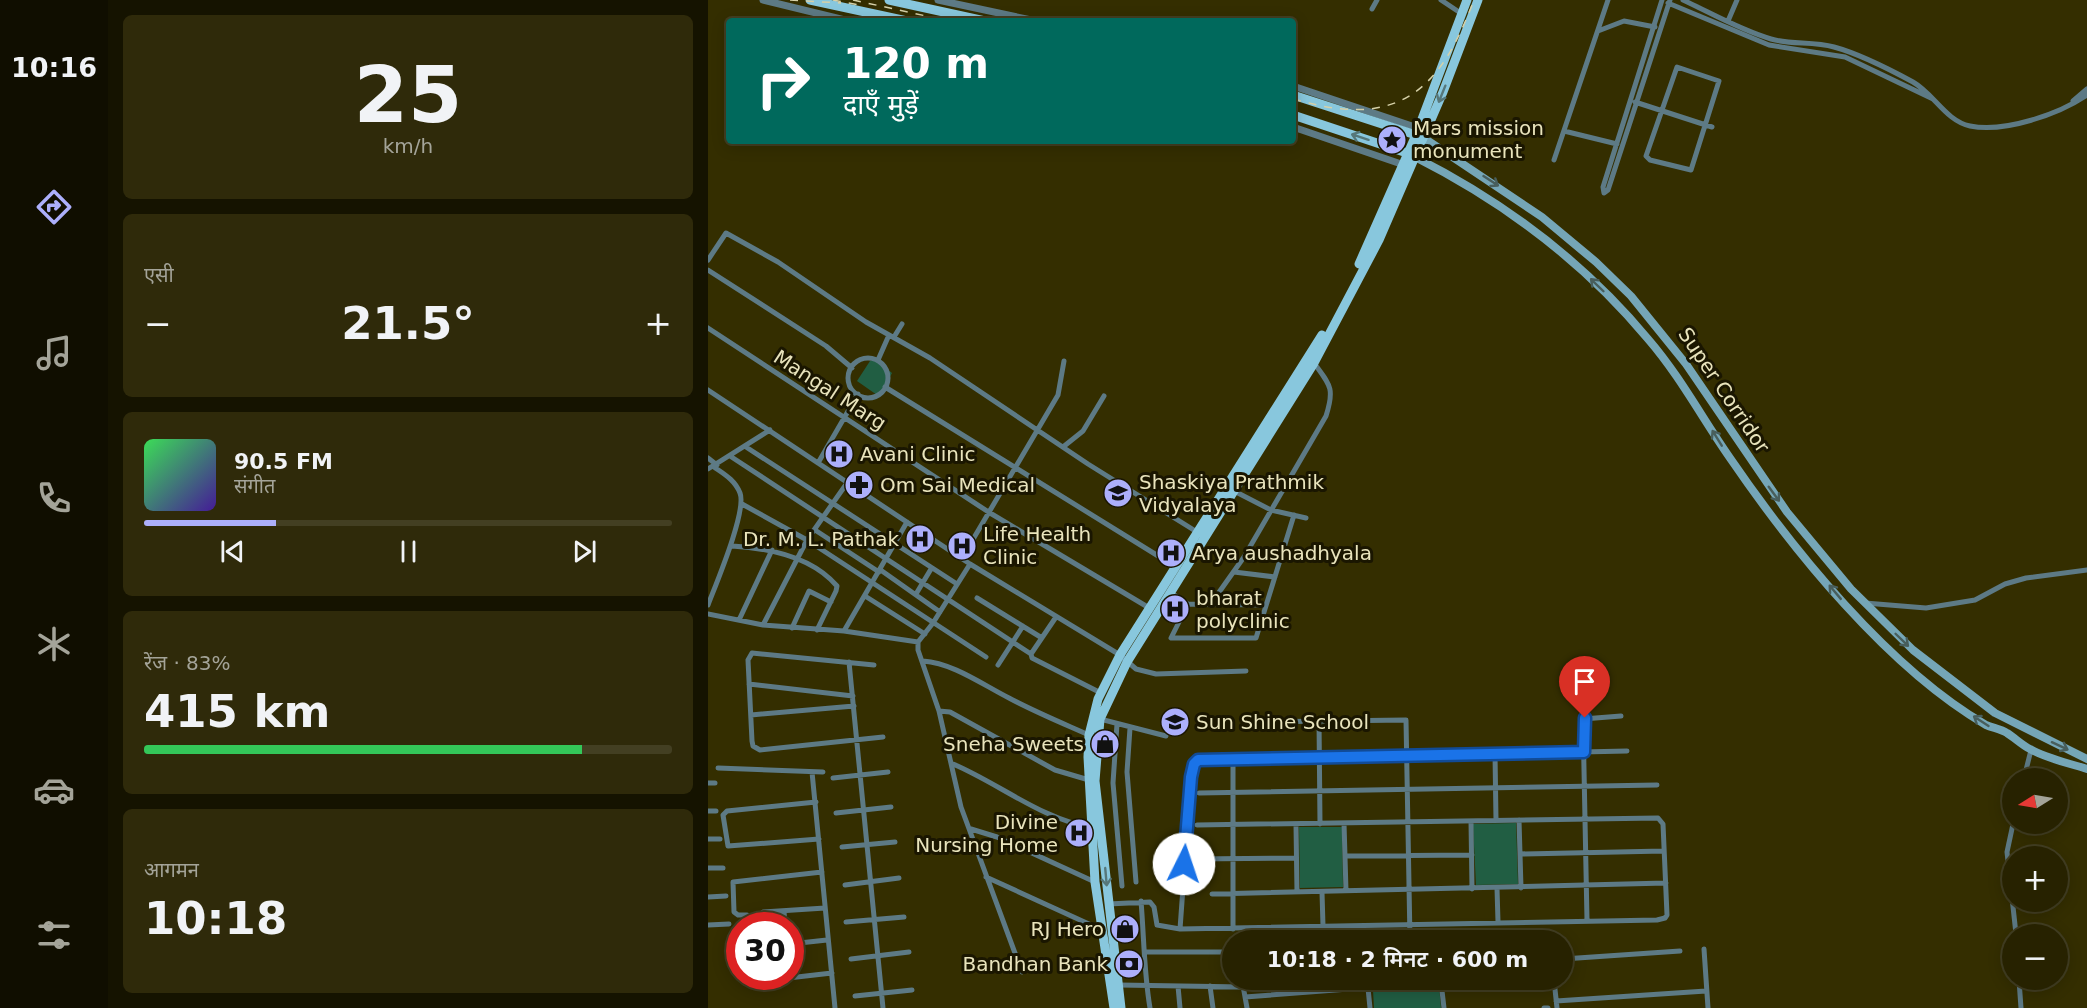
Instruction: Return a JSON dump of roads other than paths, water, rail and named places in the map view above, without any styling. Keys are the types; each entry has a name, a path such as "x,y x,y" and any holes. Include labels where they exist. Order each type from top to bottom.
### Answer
{"main road":[{"path":"810,0 893,18"},
{"path":"889,0 971,18"},
{"path":"1421,133 1467,0"},
{"path":"1114,1008 1095,882 1089,780 1089,735 1101,693 1170,592 1197,532 1313,350 1358,267 1407,166 1452,70 1478,0"},
{"path":"1440,73 1452,70"},
{"name":"Super Corridor","path":"1296,96 1421,133 1542,217 1596,262 1631,296 1686,364 1786,512 1865,603 1912,650 1969,696 2032,733 2087,759"},
{"name":"Super Corridor","path":"1296,116 1412,155 1458,179 1516,217 1577,265 1606,293 1674,371 1728,456 1777,523 1844,602 1902,661 1944,695 1986,724 2006,732 2031,750 2087,769"},
{"path":"1121,1008 1095,781 1100,719 1124,659 1151,609 1234,490 1314,363 1379,240 1407,166"}],"street":[{"path":"763,0 837,18"},
{"path":"938,0 1022,18"},
{"path":"1372,9 1377,0"},
{"path":"1441,0 1462,14"},
{"path":"1554,160 1608,0"},
{"path":"1670,2 1634,102 1617,144 1602,191 1604,193 1608,190 1634,102 1662,0 1670,2 1769,45 1845,57 1934,100 1960,122 1977,127 2040,118 2055,113 2087,95"},
{"path":"1683,0 1778,41 1822,45 1844,50 1913,82 1930,93 1934,100"},
{"path":"1728,21 1737,0"},
{"path":"1598,31 1624,21 1655,27"},
{"path":"1677,67 1716,78 1719,81 1691,170 1650,160 1646,156 1661,110 1677,67"},
{"path":"1296,87 1421,133"},
{"path":"2072,103 2087,89"},
{"path":"1634,102 1712,127"},
{"path":"1296,128 1407,166"},
{"path":"1564,131 1617,144"},
{"path":"708,260 726,233 778,262 891,336 930,358 1063,447 1197,532"},
{"path":"708,270 826,346 852,368"},
{"path":"878,360 891,336 902,324"},
{"name":"Mangal Marg","path":"708,328 990,513 1151,609"},
{"path":"864,356 878,360 889,373 885,387 873,399 858,394 848,382 852,368 864,356"},
{"path":"962,558 1058,395 1064,361"},
{"path":"1210,605 1234,572 1326,416 1333,396 1331,386 1314,363"},
{"path":"885,387 1179,569"},
{"path":"708,390 970,564 1124,659 1136,669 1159,675 1246,671"},
{"path":"818,463 858,394"},
{"path":"1063,447 1083,431 1104,396"},
{"path":"713,467 770,430"},
{"path":"746,447 957,584"},
{"path":"730,456 886,560 1014,641 1031,654 1032,658 1101,693"},
{"path":"708,458 713,467 736,485 742,504 732,546 708,604"},
{"path":"763,625 807,540 847,483"},
{"path":"1234,490 1272,510 1306,518"},
{"path":"742,504 807,540 986,657"},
{"path":"1188,604 1171,638 1256,638 1293,515"},
{"path":"844,632 907,522"},
{"path":"815,530 881,571 940,612"},
{"path":"732,546 772,550 798,560 837,586 817,630"},
{"path":"739,620 772,550"},
{"path":"918,642 933,623 970,564"},
{"path":"916,594 931,569"},
{"path":"1865,603 1926,608 1975,600 2005,584 2026,578 2087,570"},
{"path":"1234,572 1275,577"},
{"path":"792,628 809,591 831,602"},
{"path":"1170,592 1188,604 1266,605"},
{"path":"865,596 925,634"},
{"path":"977,597 1042,638"},
{"path":"708,615 763,625 844,632 918,642"},
{"path":"1031,654 1056,617"},
{"path":"998,665 1023,626"},
{"path":"918,642 953,764 957,791 1022,972"},
{"path":"874,664 752,653 748,660 753,747 760,750 883,737"},
{"path":"923,661 933,662 958,672 1038,713 1089,735"},
{"path":"849,662 884,1008"},
{"path":"749,684 853,696"},
{"path":"751,715 854,706"},
{"path":"939,711 950,712 1055,770 1089,780"},
{"path":"1587,920 1583,719 1621,716"},
{"path":"1100,719 1166,736"},
{"path":"1252,722 1402,719 1407,724 1410,930"},
{"path":"1318,720 1320,824"},
{"path":"1117,724 1113,795 1122,886"},
{"path":"1130,728 1127,772 1136,882"},
{"path":"2026,768 2031,750"},
{"path":"1180,929 1192,769 1198,760 1627,751"},
{"path":"1494,754 1496,820"},
{"path":"1233,758 1233,929"},
{"path":"953,764 1041,810 1077,826 1093,828"},
{"path":"718,768 823,772"},
{"path":"812,772 835,1008"},
{"path":"833,778 888,772"},
{"path":"708,783 715,783"},
{"path":"1199,793 1657,785"},
{"path":"816,802 727,811 723,815 728,846 819,839"},
{"path":"836,813 891,807"},
{"path":"708,811 716,811"},
{"path":"1108,904 1141,901 1152,904 1155,919 1161,928 1180,929 1665,918 1663,824 1658,818 1197,825"},
{"path":"1519,820 1521,888"},
{"path":"1471,821 1472,889"},
{"path":"1344,823 1346,891"},
{"path":"1296,825 1297,892"},
{"path":"971,829 998,837 1095,882"},
{"path":"2011,834 2007,852 2015,924"},
{"path":"708,839 720,839"},
{"path":"842,847 895,842"},
{"path":"1520,854 1664,851"},
{"path":"1345,856 1472,855"},
{"path":"1194,859 1296,858"},
{"path":"708,868 723,868"},
{"path":"734,912 733,882 822,872"},
{"path":"986,877 1103,931"},
{"path":"845,885 899,878"},
{"path":"1212,894 1666,883"},
{"path":"1497,888 1498,922"},
{"path":"1322,892 1323,926"},
{"path":"708,897 726,896"},
{"path":"1141,901 1146,952 1145,985 1150,1008"},
{"path":"763,912 825,908"},
{"path":"846,922 904,917"},
{"path":"708,925 726,924"},
{"path":"804,943 828,940"},
{"path":"1704,949 1708,1008"},
{"path":"1573,958 1680,951"},
{"path":"851,959 909,952"},
{"path":"1146,952 1222,952"},
{"path":"804,977 832,974"},
{"path":"1119,985 1222,987"},
{"path":"1178,986 1180,1008"},
{"path":"1210,987 1213,1008"},
{"path":"855,996 912,990"},
{"path":"1244,990 1247,1008"},
{"path":"1245,997 1341,990"},
{"path":"1368,990 1370,1008"},
{"path":"1442,990 1444,1008"},
{"path":"1555,990 1557,1008"},
{"path":"2020,990 2021,1008"},
{"path":"1556,1001 1706,991"}],"railway":[{"path":"790,0 841,3"},
{"path":"833,0 859,5"},
{"path":"853,0 935,18"},
{"path":"1296,100 1343,109 1370,109 1393,104 1412,94 1443,64 1465,23 1474,0"}],"place":[{"name":"Mars mission monument","path":"1392,140"},
{"name":"Avani Clinic","path":"839,454"},
{"name":"Om Sai Medical","path":"859,485"},
{"name":"Shaskiya Prathmik Vidyalaya","path":"1118,493"},
{"name":"Dr. M. L. Pathak","path":"920,539"},
{"name":"Life Health Clinic","path":"962,546"},
{"name":"Arya aushadhyala","path":"1171,553"},
{"name":"bharat polyclinic","path":"1175,609"},
{"name":"Sun Shine School","path":"1175,722"},
{"name":"Sneha Sweets","path":"1105,744"},
{"name":"Divine Nursing Home","path":"1079,833"},
{"name":"RJ Hero","path":"1125,929"},
{"name":"Bandhan Bank","path":"1129,964"}]}
